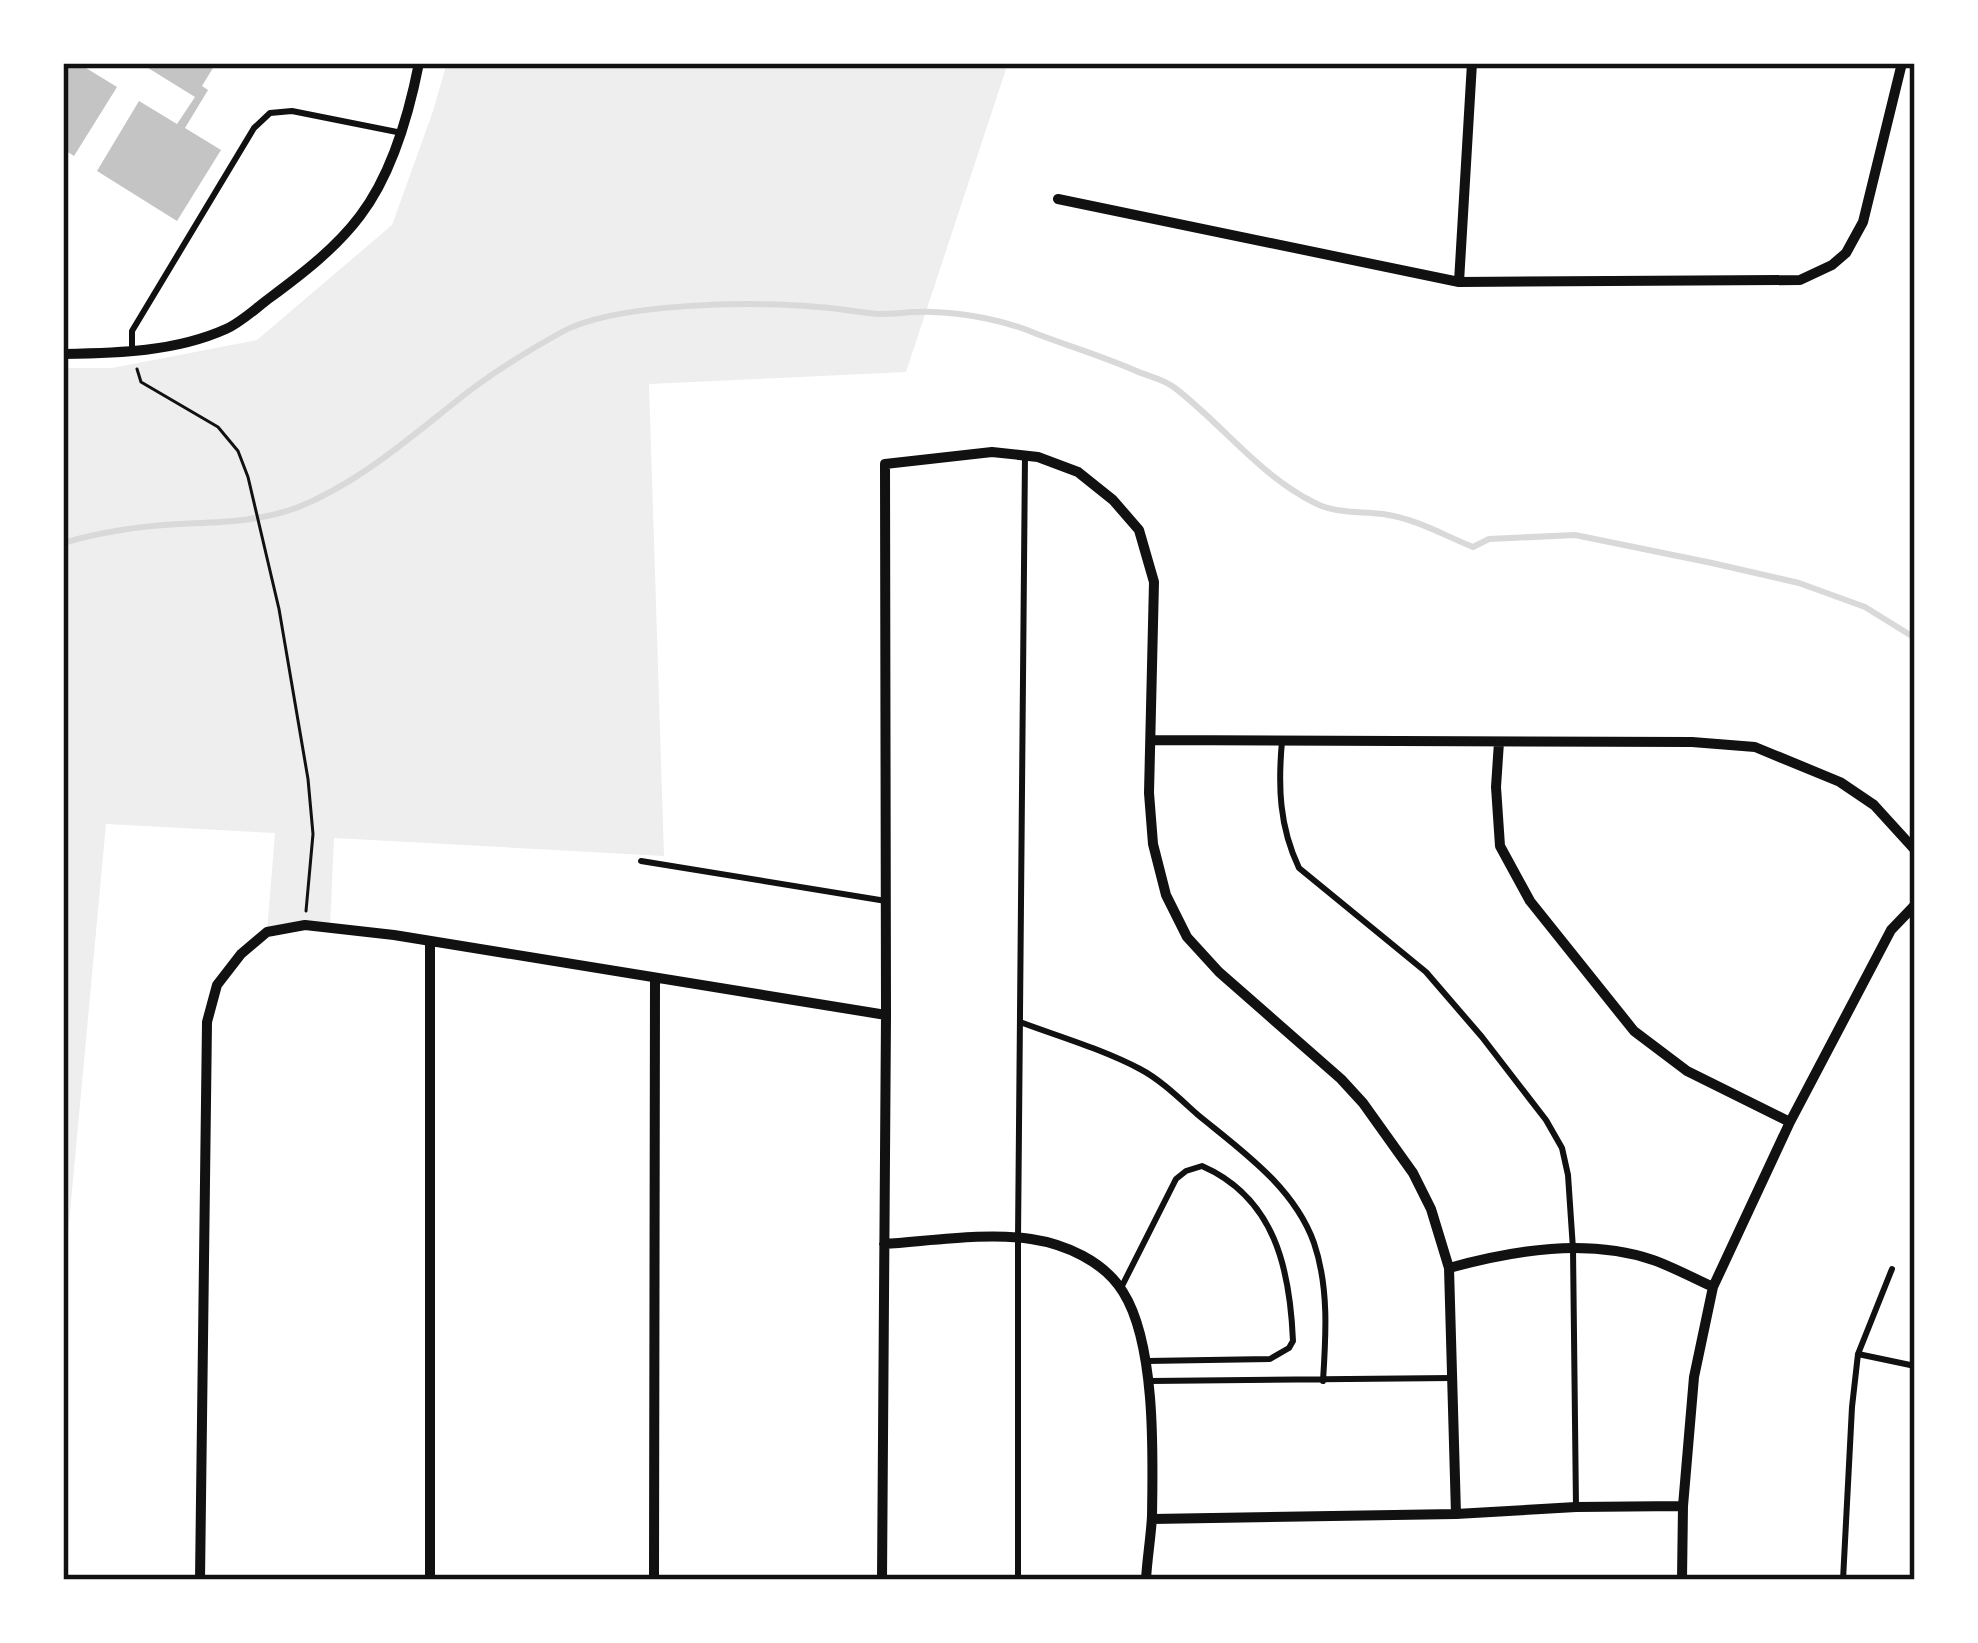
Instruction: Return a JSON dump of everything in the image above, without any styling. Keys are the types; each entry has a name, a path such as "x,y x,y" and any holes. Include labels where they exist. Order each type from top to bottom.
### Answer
{"street":[{"path":"63,354 132,352 185,343 228,328 286,286 356,222 368,204 410,111 419,63"},
{"path":"1459,282 1472,63"},
{"path":"1058,199 1459,282 1800,280 1846,254 1863,222 1902,63"},
{"path":"882,1580 886,464 992,452 1038,457 1078,472 1113,500 1139,530 1154,582 1149,793 1166,895 1187,937 1219,972 1364,1103 1413,1173 1431,1209 1449,1268 1456,1514"},
{"path":"1152,740 1692,742 1755,747 1840,782 1874,806 1915,850"},
{"path":"1499,742 1500,846 1530,901 1634,1031 1687,1071 1790,1121"},
{"path":"1682,1580 1694,1377 1713,1287 1790,1121 1891,930 1915,905"},
{"path":"200,1580 207,1022 217,985 241,954 267,932 305,925 394,935 886,1015"},
{"path":"430,943 430,1580"},
{"path":"654,1580 655,980"},
{"path":"884,1244 1018,1238 1058,1244 1084,1255 1121,1287 1137,1317 1147,1361 1152,1519 1146,1580"},
{"path":"1449,1268 1550,1249 1607,1250 1652,1260 1713,1287"},
{"path":"1152,1519 1683,1506"}],"lane":[{"path":"132,352 131,331 254,128 269,112 292,111 401,133"},
{"path":"1018,1580 1025,455"},
{"path":"1282,741 1281,814 1299,868 1426,972 1482,1036 1562,1148 1573,1249 1576,1507"},
{"path":"641,861 886,901"},
{"path":"1020,1022 1146,1072 1279,1185 1313,1240 1321,1270 1323,1381"},
{"path":"1121,1287 1176,1179 1202,1166 1240,1192 1277,1242 1288,1278 1293,1341 1289,1348 1270,1359 1147,1361"},
{"path":"1843,1580 1858,1354 1892,1269"},
{"path":"1858,1354 1915,1366"},
{"path":"1148,1381 1452,1378"}],"path":[{"path":"132,352 141,382 218,427 243,464 279,609 308,779 313,834 305,925"}],"shaded area":[{"path":"447,63 842,63 873,68 874,63 1008,63 906,372 649,384 664,856 334,838 330,927 267,932 275,833 106,824 63,1288 63,368 112,368 257,340 392,225"}],"building":[{"path":"63,63 89,63 86,68 117,87 74,156 63,149"},
{"path":"140,63 216,63 202,86 208,90 185,128 221,150 177,221 97,171 139,101 177,124 195,97"}],"waterway":[{"path":"63,543 121,530 253,519 296,508 359,475 466,393 560,333 584,323 649,310 724,304 879,314 933,312 1013,325 1165,382 1276,479 1323,507 1395,516 1473,547 1489,539 1575,535 1712,563 1799,583 1865,607 1915,638"}]}
